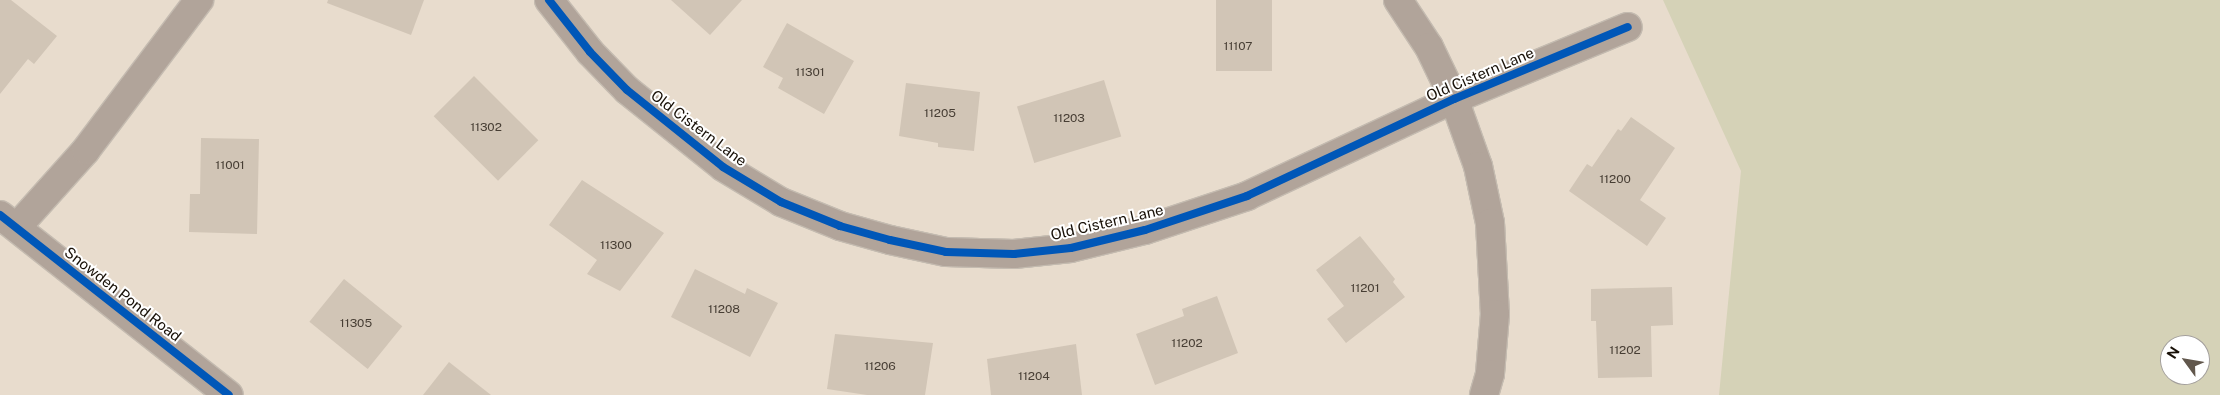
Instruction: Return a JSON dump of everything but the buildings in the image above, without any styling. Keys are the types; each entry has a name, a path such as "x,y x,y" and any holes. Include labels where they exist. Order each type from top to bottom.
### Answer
{"street":[{"name":"Snowden Pond Road","path":"199,0 86,150 8,221 229,395"},
{"name":"Old Cistern Lane","path":"549,0 590,52 628,90 723,167 782,202 840,226 946,252 1014,254 1071,248 1145,230 1247,196 1454,99 1628,27"},
{"path":"1398,0 1429,47 1454,99 1478,166 1490,223 1494,314 1490,374 1484,395"}],"shaded area":[{"path":"1663,0 2220,0 2220,395 1719,395 1741,171"}],"cycle path":[{"path":"549,0 590,52 627,90 723,167 781,202 840,226 890,240 946,252 1014,254 1071,248 1145,230 1247,196 1454,99 1628,27"},
{"path":"0,215 229,395"}]}
